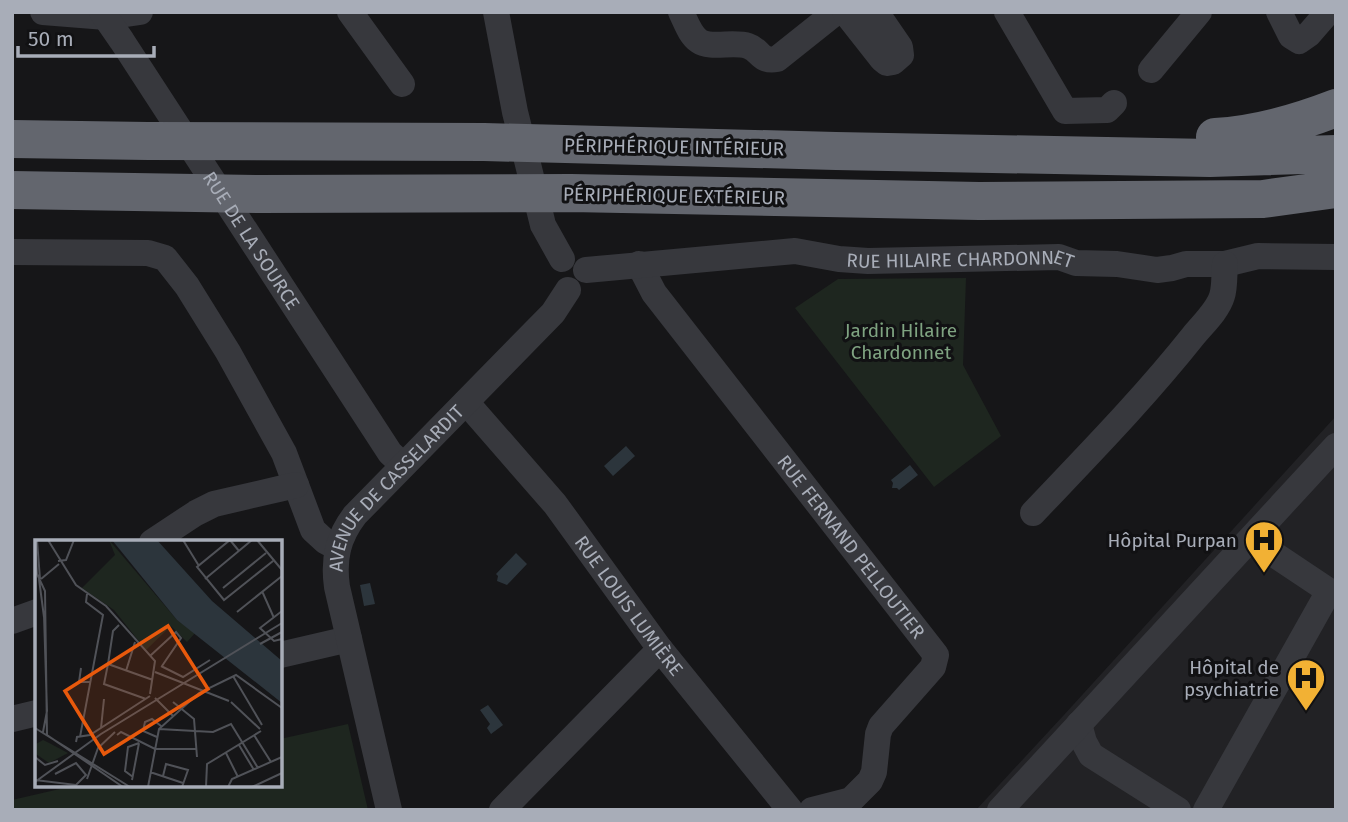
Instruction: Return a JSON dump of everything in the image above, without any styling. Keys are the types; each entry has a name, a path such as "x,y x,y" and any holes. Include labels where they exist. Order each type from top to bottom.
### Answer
{"highway":[{"path":"836,151 990,139 1156,139 1221,136 1303,121 1336,108"},
{"name":"PÉRIPHÉRIQUE INTÉRIEUR","path":"12,139 484,142 1210,158 1336,154"},
{"name":"PÉRIPHÉRIQUE EXTÉRIEUR","path":"12,190 258,194 571,193 979,201 1264,199 1336,189"},
{"path":"1264,199 1336,206"}],"street":[{"path":"43,12 104,15 140,12"},
{"path":"350,12 402,84"},
{"path":"496,12 515,112 543,225 562,259"},
{"path":"681,12 692,34 700,43 747,46 769,61 777,59 836,12"},
{"path":"845,12 882,59 887,63 893,62 901,55 900,47 876,12"},
{"path":"1007,12 1065,111 1107,110 1114,103"},
{"path":"1151,70 1199,12"},
{"path":"1279,12 1291,36 1298,41 1309,34 1328,12"},
{"name":"RUE DE LA SOURCE","path":"104,15 390,453 403,466"},
{"name":"RUE HILAIRE CHARDONNET","path":"586,270 795,251 868,261 1059,257 1076,263 1117,264 1157,270 1186,264 1225,264 1258,256 1336,257"},
{"path":"12,252 148,253 165,258 187,286 234,363 284,453 313,530 338,548"},
{"path":"568,257 579,260 586,270 584,282 580,287 568,290 558,286 553,276 555,266 568,257"},
{"name":"RUE FERNAND PELLOUTIER","path":"639,264 654,293 936,655 933,667 881,726 874,772 870,781 851,800 812,810"},
{"path":"1034,513 1184,348 1217,306 1222,296 1225,264"},
{"name":"AVENUE DE CASSELARDIT","path":"389,810 337,587 334,568 338,548 355,514 553,313 568,290"},
{"name":"RUE LOUIS LUMIÈRE","path":"466,402 555,504 660,649 790,810"},
{"path":"1000,810 1336,446"},
{"path":"155,540 214,504 296,485"},
{"path":"1206,810 1329,591 1251,539"},
{"path":"12,621 35,613"},
{"path":"282,655 349,639"},
{"path":"502,810 660,649"},
{"path":"12,719 35,713"},
{"path":"1079,724 1091,755 1178,810"},
{"path":"1057,748 1153,810"}],"shaded area":[{"name":"Hôpital Purpan","path":"1336,416 1336,810 976,810 1063,716"},
{"path":"626,446 635,456 613,476 604,466"},
{"path":"910,465 918,475 899,490 892,488 891,480"},
{"path":"516,553 527,564 507,585 497,581 496,574"},
{"path":"370,583 375,604 364,606 360,585"},
{"path":"488,705 503,725 491,734 487,728 490,724 480,710"}],"green space":[{"name":"Jardin Hilaire Chardonnet","path":"966,278 963,365 1001,436 934,487 795,308 838,279"},
{"path":"348,724 368,810 12,810 12,800 68,787 282,787 282,739"}],"place":[{"name":"Hôpital Purpan","path":"1264,574"},
{"name":"Hôpital de psychiatrie","path":"1306,712"}]}
